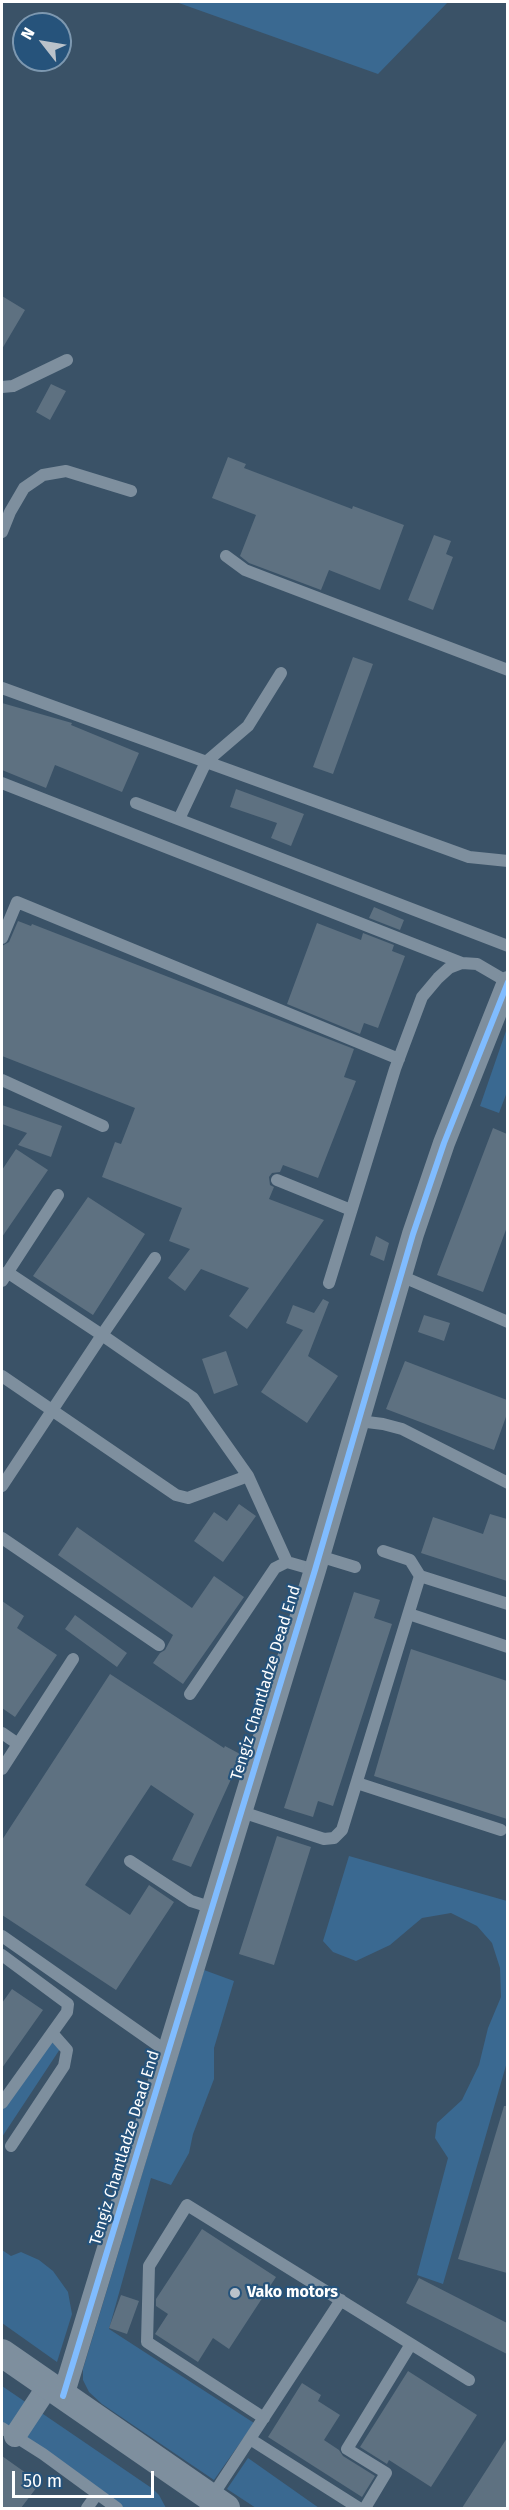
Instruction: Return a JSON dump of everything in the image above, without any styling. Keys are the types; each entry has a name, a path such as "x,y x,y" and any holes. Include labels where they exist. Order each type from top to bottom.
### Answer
{"street":[{"name":"Tengiz Chantladze Dead End","path":"8,2432 56,2391 169,2053 401,1276 444,1143 507,982"},
{"path":"2,2353 214,2505"}],"lane":[{"path":"2,387 13,387 67,360"},
{"path":"2,532 24,488 44,475 66,471 131,491"},
{"path":"226,556 245,570 507,670"},
{"path":"179,819 206,762 248,726 281,673"},
{"path":"2,688 469,857 507,861"},
{"path":"2,783 462,963 477,964 507,982"},
{"path":"136,802 507,946"},
{"path":"2,938 16,902 399,1059"},
{"path":"329,1283 399,1059 422,997 449,968 462,963"},
{"path":"2,1080 103,1126"},
{"path":"277,1180 351,1210"},
{"path":"58,1195 4,1277 102,1335 193,1398 248,1476 287,1562"},
{"path":"2,1486 155,1258"},
{"path":"401,1276 507,1322"},
{"path":"2,1376 176,1495 188,1498 248,1476"},
{"path":"358,1421 402,1429 507,1483"},
{"path":"2,1538 159,1645"},
{"path":"383,1551 410,1560 420,1576 507,1604"},
{"path":"190,1694 275,1568 287,1562 355,1567"},
{"path":"242,1812 324,1839 334,1838 342,1830 420,1576"},
{"path":"409,1614 507,1647"},
{"path":"2,1769 73,1659"},
{"path":"2,1733 18,1743"},
{"path":"357,1782 501,1830"},
{"path":"130,1861 191,1901 213,1908"},
{"path":"2,1936 169,2053"},
{"path":"2,1955 68,2004 67,2012 2,2103"},
{"path":"11,2146 64,2067 67,2050 52,2033"},
{"path":"264,2418 147,2342 149,2266 187,2205 469,2380"},
{"path":"214,2505 250,2439 341,2300"},
{"path":"364,2508 386,2473 347,2449 411,2344"},
{"path":"8,2432 117,2508"},
{"path":"250,2439 359,2508"},
{"path":"87,2508 97,2494"}],"shaded area":[{"path":"176,2 448,2 378,74"},
{"path":"507,1028 507,1092 499,1113 480,1106"},
{"path":"349,1856 507,1901 507,2062 443,2284 417,2275 448,2158 435,2138 437,2123 462,2100 479,2065 488,2028 501,1997 500,1968 492,1943 477,1926 451,1913 422,1918 390,1945 356,1961 333,1952 323,1941"},
{"path":"204,1970 234,1981 214,2048 214,2079 193,2134 189,2153 171,2185 151,2178 109,2329 254,2423 214,2480 102,2404 89,2392 83,2380 83,2369"},
{"path":"47,2038 60,2049 2,2137 2,2102"},
{"path":"2,2250 11,2256 21,2252 39,2260 53,2271 68,2292 72,2314 57,2362 2,2323"},
{"path":"2,2386 153,2489 166,2508 112,2508 2,2432"},
{"path":"248,2458 319,2508 256,2508 227,2489"}],"building":[{"path":"2,296 25,310 2,349"},
{"path":"51,384 66,391 50,420 36,412"},
{"path":"228,457 246,464 244,468 352,509 353,506 404,525 380,590 329,570 321,590 249,563 240,556 256,515 212,498"},
{"path":"434,535 451,541 446,554 453,557 433,610 408,600"},
{"path":"353,657 373,664 333,774 313,767"},
{"path":"2,703 72,723 71,725 139,753 122,792 55,765 46,788 2,770"},
{"path":"236,789 304,814 291,846 271,838 277,823 230,807"},
{"path":"374,907 404,920 400,930 369,918"},
{"path":"18,921 31,926 32,924 354,1049 344,1077 356,1081 318,1178 283,1165 280,1172 272,1173 269,1177 270,1185 274,1187 269,1199 324,1220 247,1329 229,1316 249,1288 201,1269 185,1291 168,1278 190,1249 169,1241 182,1208 102,1177 115,1142 121,1144 135,1108 2,1056 2,946 9,942"},
{"path":"317,923 361,940 363,933 394,945 392,951 405,956 378,1028 364,1023 360,1034 287,1004"},
{"path":"2,1105 62,1126 51,1157 18,1145 27,1133 2,1124"},
{"path":"493,1128 507,1134 507,1227 483,1292 437,1275"},
{"path":"16,1149 48,1170 2,1237 2,1170"},
{"path":"88,1197 145,1234 93,1315 33,1276"},
{"path":"376,1236 389,1243 384,1261 370,1255"},
{"path":"323,1299 329,1302 308,1356 338,1376 307,1423 261,1392 303,1330 286,1323 293,1305 314,1313"},
{"path":"424,1315 450,1323 444,1341 418,1332"},
{"path":"226,1351 238,1385 214,1394 202,1359"},
{"path":"405,1361 507,1400 507,1414 494,1450 386,1409"},
{"path":"239,1504 256,1516 223,1562 194,1541 214,1512 227,1521"},
{"path":"490,1514 507,1519 507,1581 421,1553 433,1517 483,1534"},
{"path":"77,1527 192,1608 214,1576 244,1597 183,1684 153,1663 165,1650 173,1635 58,1555"},
{"path":"354,1592 380,1600 374,1618 392,1624 333,1806 318,1801 313,1817 284,1808"},
{"path":"2,1601 24,1616 17,1628 57,1655 15,1717 2,1708"},
{"path":"75,1615 127,1653 117,1667 65,1629"},
{"path":"411,1649 507,1681 507,1819 374,1776"},
{"path":"110,1674 224,1748 225,1746 242,1755 191,1867 172,1860 194,1814 151,1785 85,1885 130,1915 149,1885 174,1902 116,1990 2,1915 2,1840"},
{"path":"277,1836 311,1847 274,1965 239,1954"},
{"path":"12,1989 43,2010 2,2068 2,2003"},
{"path":"504,2106 507,2106 507,2273 458,2259"},
{"path":"202,2229 276,2277 229,2349 213,2338 198,2362 155,2334 168,2314 156,2306 156,2299"},
{"path":"419,2278 507,2323 507,2354 406,2303"},
{"path":"121,2295 139,2301 127,2334 109,2328"},
{"path":"408,2371 477,2415 431,2487 389,2460 387,2464 360,2447"},
{"path":"302,2383 321,2395 318,2401 340,2415 324,2440 339,2450 343,2456 375,2476 362,2497 268,2437"},
{"path":"507,2438 507,2508 462,2508"},
{"path":"2,2456 40,2483 21,2508 2,2508"}],"cycle path":[{"path":"63,2396 315,1570 413,1234 444,1143 508,982"}],"place":[{"name":"Vako motors","path":"235,2293"}]}
